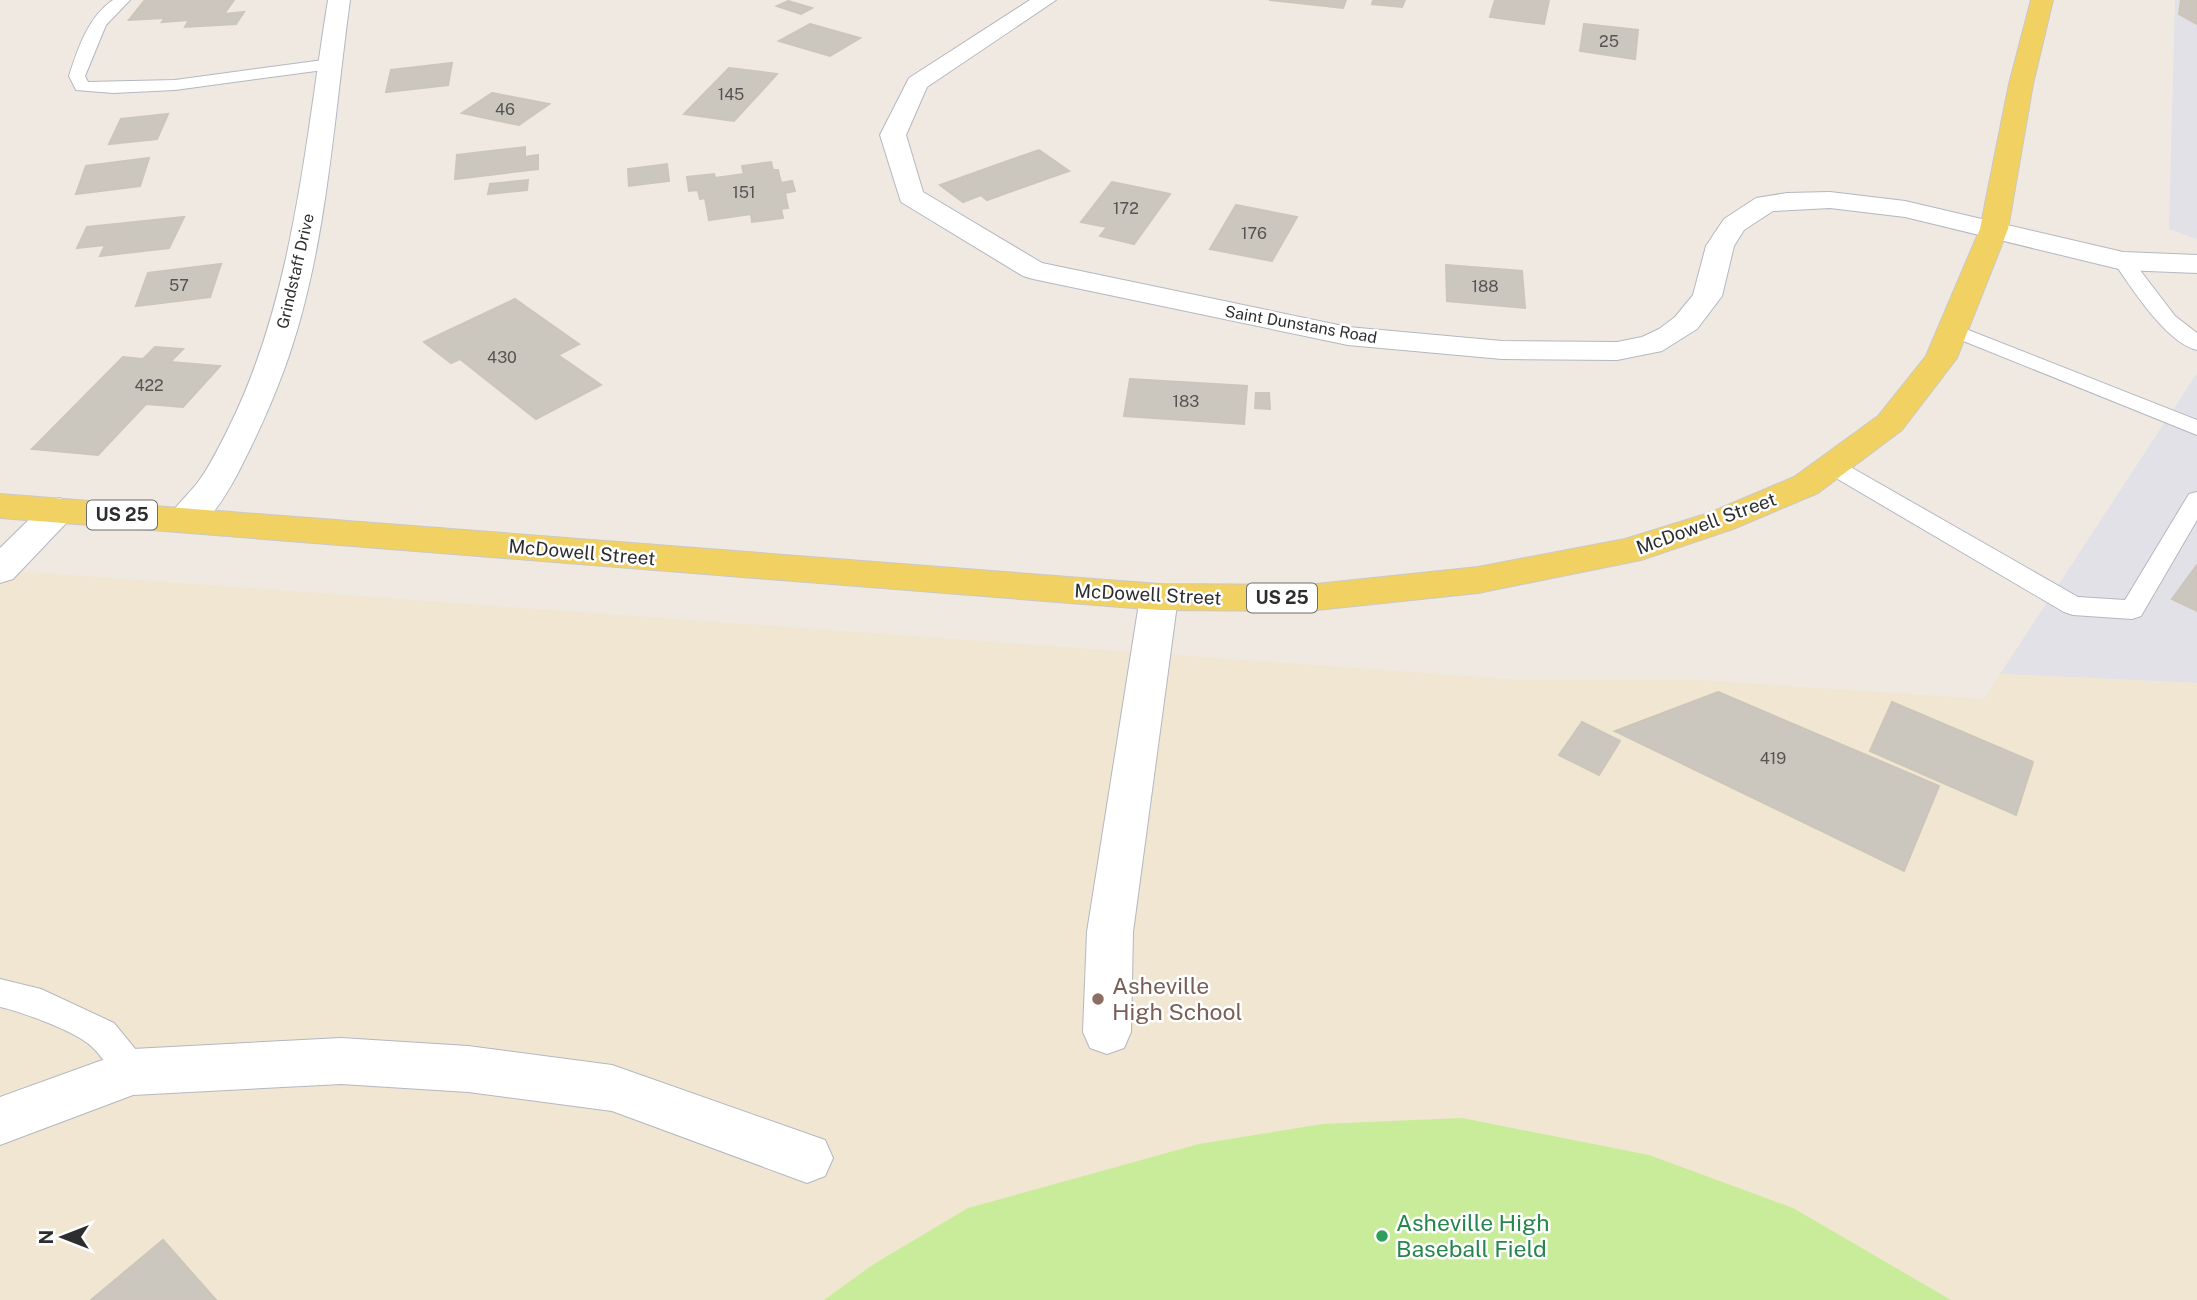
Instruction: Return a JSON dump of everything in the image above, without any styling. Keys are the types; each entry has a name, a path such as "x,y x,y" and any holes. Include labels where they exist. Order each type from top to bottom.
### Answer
{"main road":[{"name":"McDowell Street","path":"0,506 1159,597 1307,598 1478,580 1628,551 1721,521 1807,485 1890,424 1941,358 1994,229 2021,84 2042,0"}],"street":[{"name":"Grindstaff Drive","path":"186,519 220,473 243,430 277,350 308,220 339,0"},
{"name":"Saint Dunstans Road","path":"1045,0 917,83 893,135 911,196 1033,270 1348,336 1502,350 1617,351 1651,344 1686,323 1707,296 1720,246 1734,225 1766,204 1808,200 1853,202 1905,209 2123,261 2197,264"},
{"path":"0,570 59,510"},
{"path":"1107,1032 1110,932 1159,597"},
{"path":"0,1121 133,1072 341,1061 468,1069 612,1088 807,1158"}],"lane":[{"path":"123,0 113,6 89,37 77,76 82,88 121,89 186,84 331,64"},
{"path":"2123,261 2168,320 2197,344"},
{"path":"1953,330 2197,428"},
{"path":"1832,466 2073,606 2132,610 2197,500"},
{"path":"0,993 30,999 102,1034 133,1072"}],"shaded area":[{"path":"2175,0 2197,0 2197,239 2169,229"},
{"path":"2197,373 2197,683 2000,674"},
{"name":"Asheville High School","path":"0,570 1521,680 1700,680 1984,699 2000,674 2197,683 2197,1300 0,1300"}],"green space":[{"name":"Asheville High Baseball Field","path":"1462,1118 1649,1155 1793,1208 1951,1300 824,1300 874,1264 968,1208 1199,1144 1322,1124"}],"building":[{"path":"145,0 234,0 224,14 244,12 236,24 185,27 189,20 129,20"},
{"path":"1269,0 1346,0 1343,8"},
{"path":"1373,0 1405,0 1402,7 1372,4"},
{"path":"1495,0 1549,0 1544,24 1490,17"},
{"path":"2181,0 2197,0 2197,24 2179,14"},
{"path":"788,1 812,8 801,14 777,6"},
{"path":"810,24 860,38 830,56 779,41"},
{"path":"1584,24 1638,30 1635,59 1580,51"},
{"path":"452,63 448,85 386,92 391,70"},
{"path":"729,68 777,74 734,121 684,114"},
{"path":"492,93 549,104 519,125 462,113"},
{"path":"168,114 157,139 109,144 121,119"},
{"path":"525,147 525,157 538,155 538,169 455,179 457,155"},
{"path":"1039,150 1069,171 987,200 981,195 963,202 940,185"},
{"path":"149,158 140,186 76,194 86,166"},
{"path":"771,162 773,170 778,170 781,183 792,181 795,191 785,193 788,208 781,209 783,218 752,222 751,214 709,220 705,198 700,199 698,190 689,191 687,177 714,174 715,178 744,174 742,166"},
{"path":"667,164 669,181 629,186 628,169"},
{"path":"528,180 527,190 488,194 490,184"},
{"path":"1112,182 1170,194 1134,244 1100,236 1107,227 1081,222"},
{"path":"1236,205 1297,217 1272,261 1210,249"},
{"path":"184,217 169,248 100,256 105,245 77,248 87,227"},
{"path":"221,264 210,297 136,306 148,273"},
{"path":"1446,265 1522,271 1525,308 1447,301"},
{"path":"515,299 579,344 558,355 601,385 536,419 460,359 451,363 424,342"},
{"path":"155,347 183,349 170,362 220,366 183,407 146,404 98,455 32,449 123,357 143,359"},
{"path":"1130,379 1247,386 1244,424 1124,416"},
{"path":"1256,393 1269,393 1270,409 1255,408"},
{"path":"2197,565 2197,611 2172,599"},
{"path":"1718,692 1939,786 1904,871 1615,731"},
{"path":"1892,702 2033,762 2016,815 1870,751"},
{"path":"1582,722 1620,741 1599,775 1559,755"},
{"path":"163,1240 216,1300 91,1300"}],"place":[{"name":"Asheville High School","path":"1098,999"},
{"name":"Asheville High Baseball Field","path":"1382,1236"}]}
